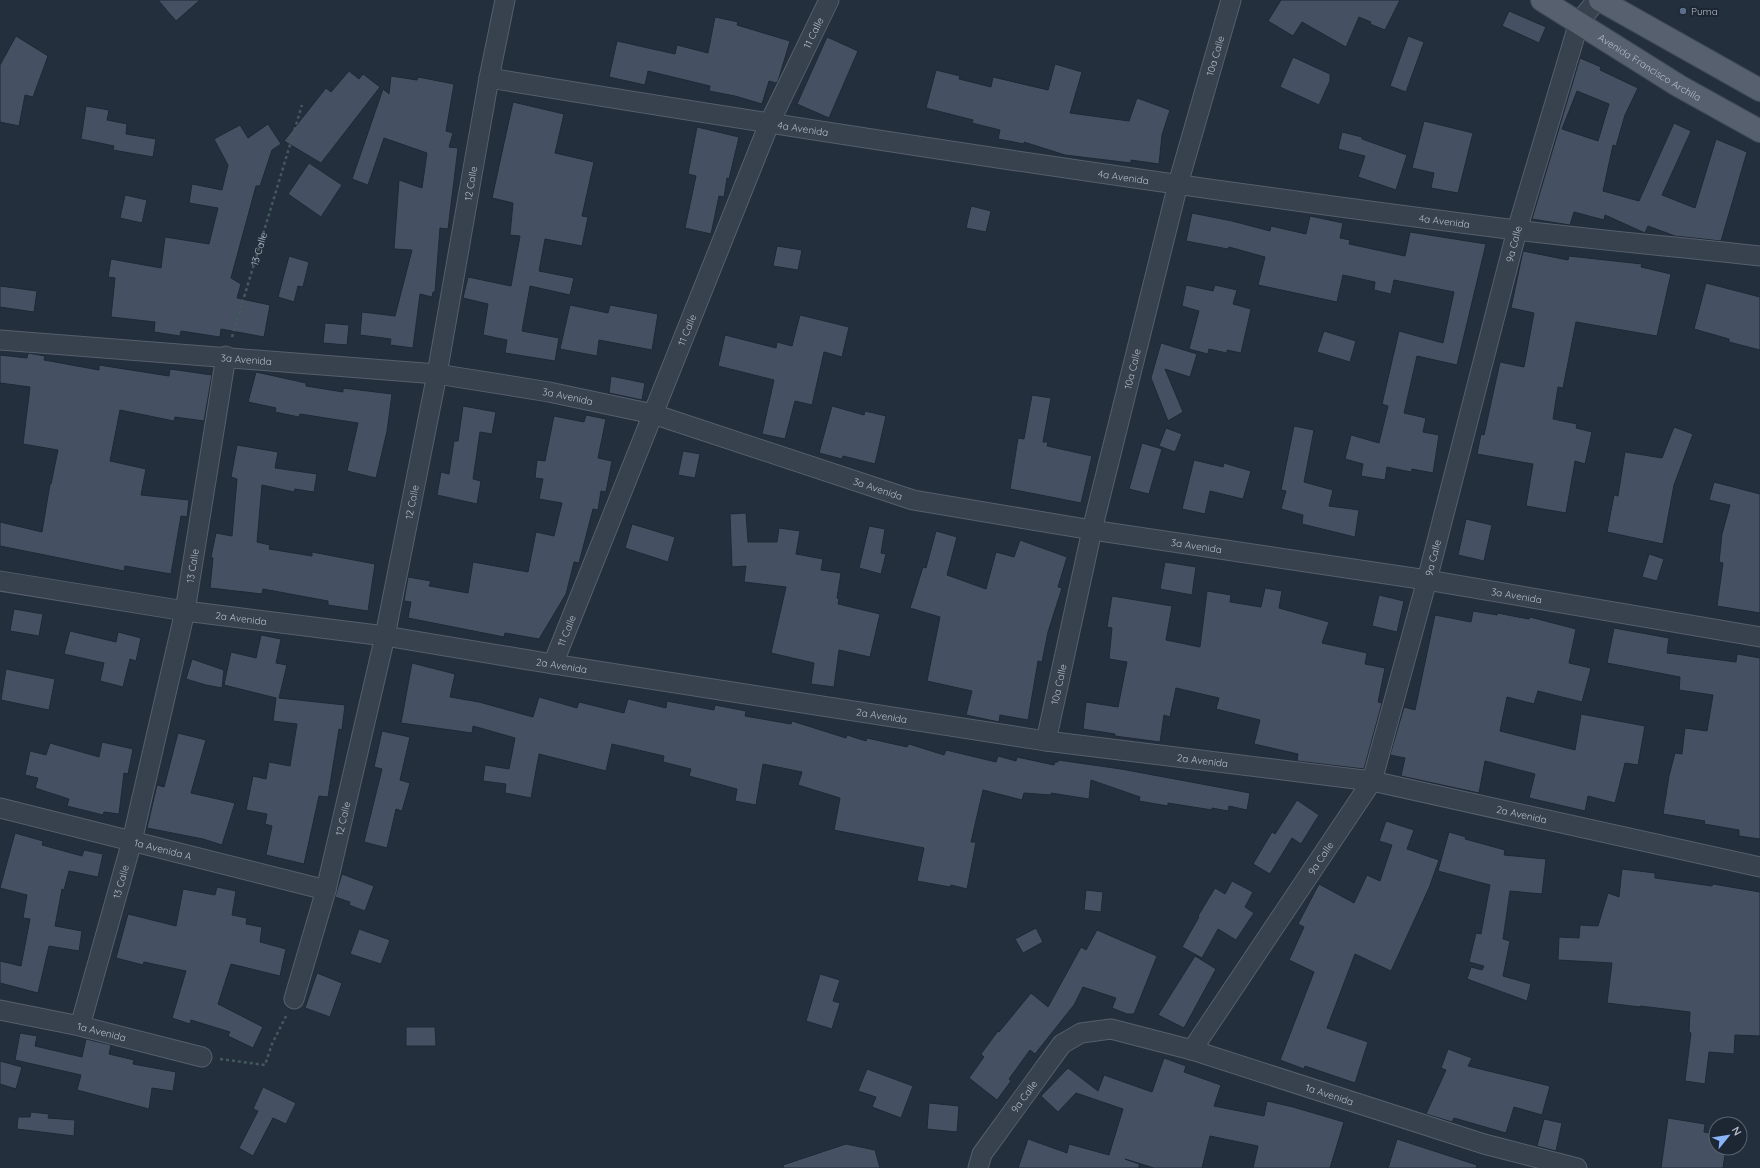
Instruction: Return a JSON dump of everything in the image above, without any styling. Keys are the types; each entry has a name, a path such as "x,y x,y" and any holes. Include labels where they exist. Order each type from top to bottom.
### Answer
{"main road":[{"name":"Avenida Francisco Archila","path":"1542,0 1679,86 1760,131"},
{"path":"1600,0 1760,90"}],"street":[{"name":"12 Calle","path":"294,999 326,890 386,636 437,374 489,78 505,0"},
{"name":"11 Calle","path":"553,664 769,124 829,0"},
{"name":"10a Calle","path":"1046,741 1092,530 1178,184 1231,0"},
{"path":"1579,22 1597,0"},
{"name":"9a Calle","path":"1192,1050 1372,781 1427,580 1517,230 1579,22"},
{"name":"4a Avenida","path":"489,78 769,124 1178,184 1517,230 1760,256"},
{"name":"3a Avenida","path":"0,340 226,356 437,374 549,392 653,414 913,500 1092,530 1427,580 1760,637"},
{"name":"13 Calle","path":"80,1026 132,841 186,612 226,356"},
{"name":"2a Avenida","path":"0,581 186,612 386,636 553,664 1046,741 1372,781 1760,867"},
{"name":"1a Avenida A","path":"0,808 326,890"},
{"name":"1a Avenida","path":"0,1010 80,1026 202,1057"},
{"name":"1a Avenida","path":"1081,1032 1111,1029 1192,1050 1484,1144 1577,1168"},
{"name":"9a Calle","path":"978,1168 982,1154 1062,1044 1081,1032"}],"path":[{"name":"13 Calle","path":"226,356 302,105"},
{"path":"202,1057 265,1065 272,1044 294,999"}],"building":[{"path":"158,0 200,0 176,21"},
{"path":"1281,0 1400,0 1385,30 1370,24 1371,22 1359,17 1346,47 1302,22 1293,36 1268,21"},
{"path":"1509,11 1546,27 1539,43 1502,26"},
{"path":"715,17 738,22 737,25 790,41 778,81 776,83 769,81 762,104 735,96 709,91 710,86 648,71 645,85 609,77 617,41 675,54 677,45 708,53"},
{"path":"16,36 48,56 33,97 25,95 19,126 0,122 0,65"},
{"path":"1408,36 1424,42 1406,92 1390,86"},
{"path":"827,37 858,51 829,118 797,104"},
{"path":"1293,57 1330,74 1330,81 1319,105 1280,87"},
{"path":"1580,58 1601,67 1600,70 1638,88 1625,115 1616,146 1613,145 1603,191 1639,201 1674,123 1691,131 1662,195 1695,208 1716,139 1747,152 1721,241 1675,236 1648,226 1645,233 1605,215 1604,220 1574,212 1570,225 1532,219","holes":["1577,91 1609,104 1598,141 1562,129"]},
{"path":"1055,64 1082,72 1070,113 1129,121 1137,98 1170,110 1162,135 1159,164 1131,160 1131,163 1065,155 1024,142 1024,144 998,139 1000,130 972,123 973,120 926,108 936,70 960,76 959,79 991,87 993,77 1048,90"},
{"path":"349,71 359,79 363,74 380,87 321,163 284,141 326,88 331,92"},
{"path":"391,76 417,80 418,77 454,84 446,131 453,133 449,147 458,148 448,229 440,228 435,292 433,292 432,297 420,294 413,348 390,345 391,339 360,335 362,312 395,316 412,250 394,249 399,180 422,188 427,153 384,138 368,185 352,179 383,89 389,94"},
{"path":"513,102 564,114 555,153 594,162 582,216 588,217 582,246 545,239 539,271 574,278 570,295 530,286 522,331 559,338 555,361 505,353 507,340 483,335 488,304 463,298 468,277 511,286 520,236 510,235 513,203 492,198"},
{"path":"86,106 109,110 107,120 127,124 126,134 156,139 153,157 113,150 114,146 81,139"},
{"path":"1424,121 1473,133 1458,193 1431,188 1434,173 1412,168"},
{"path":"268,124 281,144 272,150 260,186 256,186 231,278 241,284 237,298 270,305 264,337 221,329 220,337 181,331 180,336 154,332 155,322 111,317 115,278 108,277 111,259 161,268 165,237 209,244 218,208 189,203 192,184 222,190 228,165 214,139 240,125 248,138"},
{"path":"697,127 739,137 729,179 727,178 724,197 719,196 711,234 685,228 696,176 688,174"},
{"path":"1342,132 1362,137 1362,139 1407,155 1396,190 1358,177 1365,156 1338,149"},
{"path":"309,163 342,185 321,217 288,194"},
{"path":"125,195 147,200 142,223 120,218"},
{"path":"971,206 991,211 986,232 966,228"},
{"path":"1192,213 1270,231 1271,226 1306,234 1310,216 1343,223 1340,238 1350,240 1349,244 1405,256 1410,232 1486,244 1457,365 1417,356 1404,413 1426,418 1423,432 1439,435 1433,473 1412,469 1411,472 1387,467 1385,480 1361,476 1363,464 1345,459 1351,435 1379,443 1388,406 1382,404 1399,331 1443,343 1454,292 1394,280 1391,294 1374,290 1375,282 1343,275 1337,302 1258,285 1265,257 1229,247 1228,249 1186,241"},
{"path":"777,246 802,250 798,270 773,266"},
{"path":"1523,251 1568,260 1569,256 1642,264 1641,267 1671,274 1657,336 1576,322 1563,388 1558,387 1553,419 1577,424 1576,428 1592,432 1585,464 1575,461 1566,513 1526,506 1533,464 1477,454 1481,434 1484,435 1500,362 1524,367 1534,313 1511,308"},
{"path":"289,256 309,262 303,287 298,286 294,302 278,297"},
{"path":"1706,283 1760,297 1760,350 1729,342 1729,339 1694,329"},
{"path":"1186,285 1213,291 1215,285 1237,290 1233,304 1251,309 1241,353 1227,350 1227,353 1209,349 1208,354 1189,349 1199,311 1182,306"},
{"path":"0,286 37,291 34,312 0,307"},
{"path":"570,305 608,313 610,305 658,314 652,350 599,340 597,356 560,349"},
{"path":"800,315 849,327 842,357 824,352 812,405 795,401 785,439 762,434 774,380 718,366 725,335 776,348 777,342 792,346"},
{"path":"325,323 349,325 347,345 323,343"},
{"path":"1324,331 1356,341 1350,362 1317,352"},
{"path":"1161,343 1197,354 1190,377 1165,369 1183,412 1168,421 1151,378"},
{"path":"28,353 45,356 44,360 99,370 99,365 169,376 170,369 212,375 204,421 175,417 174,421 120,410 110,461 146,469 141,495 189,500 187,517 181,516 171,574 125,566 124,571 0,546 0,522 42,532 50,484 58,450 23,444 30,387 0,383 0,355 27,358"},
{"path":"256,372 306,383 306,386 343,392 343,388 392,394 387,431 376,478 347,471 358,423 300,414 299,417 275,412 276,408 248,402"},
{"path":"611,376 645,383 642,400 609,393"},
{"path":"1032,395 1051,398 1043,442 1048,442 1047,446 1092,456 1081,503 1010,489 1018,438 1024,439"},
{"path":"463,406 496,412 492,434 480,432 473,479 481,481 477,504 437,495 441,472 449,474 454,441 458,441"},
{"path":"832,406 864,415 865,411 886,416 875,464 843,456 842,459 819,453"},
{"path":"586,415 606,419 598,458 612,461 606,492 601,491 598,510 593,509 579,563 574,562 566,594 539,639 505,633 504,637 408,618 411,602 404,601 408,577 431,581 429,586 468,593 473,562 528,572 536,532 554,536 562,503 539,499 543,479 535,478 537,460 545,461 554,416 584,422"},
{"path":"1294,426 1314,430 1304,482 1333,490 1329,506 1359,510 1355,537 1302,524 1303,515 1281,509 1286,491 1281,490"},
{"path":"1674,427 1693,434 1674,485 1663,544 1607,532 1614,495 1618,496 1625,452 1662,458"},
{"path":"1166,428 1182,434 1175,452 1159,446"},
{"path":"1142,443 1162,449 1149,494 1129,489"},
{"path":"237,445 278,452 275,468 317,474 314,492 295,489 294,492 262,485 257,542 270,545 269,549 312,556 312,552 375,564 368,611 328,605 328,601 263,589 262,594 210,588 213,558 211,557 216,533 232,536 237,479 231,477"},
{"path":"683,451 700,454 695,478 678,475"},
{"path":"1194,460 1223,467 1224,463 1251,471 1243,499 1210,491 1205,514 1182,509"},
{"path":"1714,482 1760,494 1760,613 1717,606 1723,563 1719,562 1722,534 1730,505 1709,500"},
{"path":"746,513 748,542 777,542 779,528 800,531 796,554 823,559 821,570 841,573 837,598 839,599 838,604 880,614 870,657 839,650 834,687 811,684 814,663 771,653 786,587 744,582 746,566 732,567 730,514"},
{"path":"1466,519 1492,525 1484,561 1458,555"},
{"path":"632,524 675,537 668,562 625,548"},
{"path":"869,526 885,529 881,553 886,554 881,574 859,568"},
{"path":"936,531 957,537 947,575 986,589 996,552 1014,557 1020,540 1067,557 1058,587 1062,588 1048,632 1042,662 1038,661 1028,720 1000,715 999,722 966,715 972,691 927,681 940,617 910,608 923,567 926,568"},
{"path":"1649,554 1664,559 1657,581 1642,577"},
{"path":"1165,562 1196,567 1192,595 1160,589"},
{"path":"1265,588 1282,591 1279,608 1329,622 1322,643 1367,653 1365,664 1385,668 1378,702 1382,703 1364,769 1297,761 1298,754 1254,744 1260,720 1216,709 1219,698 1176,688 1170,717 1164,715 1160,742 1115,736 1115,734 1083,729 1086,702 1118,707 1127,662 1109,659 1112,628 1107,627 1112,596 1172,606 1166,640 1200,647 1207,591 1231,595 1230,602 1261,607"},
{"path":"1379,595 1404,601 1397,632 1372,626"},
{"path":"14,609 43,614 39,636 10,631"},
{"path":"1473,611 1497,615 1497,613 1529,619 1530,617 1576,629 1569,663 1591,668 1582,702 1538,691 1534,704 1507,697 1500,731 1575,750 1581,714 1645,726 1638,765 1625,763 1615,803 1588,796 1585,811 1529,798 1535,774 1485,761 1479,793 1401,776 1405,758 1390,755 1404,707 1415,710 1435,615 1471,622"},
{"path":"1614,628 1669,638 1667,653 1736,662 1737,654 1760,658 1760,839 1739,836 1739,830 1704,824 1705,821 1663,814 1669,776 1675,753 1682,754 1685,728 1707,731 1713,695 1679,690 1680,677 1607,663"},
{"path":"70,631 116,642 118,632 141,638 136,661 130,659 123,687 100,681 104,663 64,654"},
{"path":"261,635 281,639 276,663 287,665 279,698 345,705 342,730 339,729 328,797 319,796 304,864 266,855 272,826 265,824 267,814 246,810 253,776 266,779 269,762 290,766 297,724 273,721 276,698 224,685 231,652 256,658"},
{"path":"192,659 224,670 222,688 186,679"},
{"path":"412,663 455,674 450,697 479,702 533,717 539,697 577,708 579,702 624,713 628,699 666,708 667,701 714,710 715,705 746,711 745,716 791,724 792,721 846,738 847,735 866,741 867,738 907,747 909,744 944,755 946,750 996,762 998,756 1016,761 1017,757 1054,765 1055,762 1058,762 1058,760 1121,769 1250,793 1247,810 1229,806 1228,811 1168,803 1168,806 1139,801 1140,797 1091,780 1089,799 1051,793 1051,795 1024,793 1022,800 983,790 971,842 976,842 967,889 951,885 950,887 917,881 924,848 834,830 840,798 798,785 802,772 763,764 756,805 735,801 737,789 689,776 691,769 663,762 664,756 612,744 606,771 539,754 531,798 505,793 506,784 483,781 485,765 509,769 515,738 473,726 472,733 401,723"},
{"path":"6,669 55,679 49,710 1,700"},
{"path":"382,731 410,737 400,780 410,783 402,811 396,809 387,848 364,842 382,769 374,767"},
{"path":"178,733 206,740 191,793 235,803 222,845 203,839 147,828 157,785 164,787"},
{"path":"102,742 133,749 128,774 124,773 119,814 104,812 103,815 67,806 69,799 35,788 38,778 25,775 30,751 46,755 50,743 99,757"},
{"path":"1297,800 1319,815 1301,844 1292,838 1270,874 1253,864 1272,832 1275,834"},
{"path":"1386,821 1414,830 1407,849 1439,860 1429,888 1391,971 1355,954 1327,1028 1368,1042 1355,1083 1305,1066 1304,1069 1280,1060 1314,972 1289,960 1304,927 1298,924 1319,884 1354,903 1367,875 1380,881 1392,845 1379,841"},
{"path":"1449,832 1466,837 1465,839 1505,850 1504,855 1546,859 1542,894 1510,891 1503,939 1510,941 1503,976 1531,984 1527,1001 1467,979 1471,967 1482,970 1484,966 1469,962 1476,933 1481,934 1490,885 1438,871"},
{"path":"15,833 43,841 42,845 82,856 84,850 103,854 98,877 69,871 64,890 62,889 55,926 82,931 79,951 49,946 38,993 0,983 0,961 21,966 30,919 23,918 27,895 0,888"},
{"path":"1622,869 1655,873 1655,878 1712,886 1713,884 1760,892 1760,1036 1735,1035 1734,1054 1709,1052 1705,1084 1685,1081 1691,1033 1689,1032 1690,1012 1607,1003 1612,963 1558,960 1559,937 1579,938 1580,925 1598,926 1608,893 1619,897"},
{"path":"342,874 374,886 365,911 349,905 350,902 335,897"},
{"path":"1232,881 1253,892 1245,907 1254,913 1236,940 1218,929 1202,958 1182,947 1215,888 1225,894"},
{"path":"217,887 236,891 232,915 247,918 246,924 262,927 260,942 286,949 280,976 231,964 218,1004 263,1027 253,1048 228,1036 230,1032 191,1020 190,1024 172,1018 186,971 144,962 143,965 116,958 128,914 176,926 183,889 215,895"},
{"path":"1086,890 1103,892 1101,912 1084,910"},
{"path":"1036,928 1043,942 1023,953 1015,939"},
{"path":"359,929 390,940 381,964 350,954"},
{"path":"1097,930 1157,956 1134,1014 1127,1014 1112,1008 1116,998 1083,987 1074,1005 1035,1054 1030,1050 1009,1079 1011,1081 997,1100 969,1078 984,1057 981,1054 998,1031 999,1032 1031,993 1048,1007 1081,947 1086,950"},
{"path":"1195,956 1216,969 1184,1028 1158,1015"},
{"path":"317,973 342,983 330,1017 305,1008"},
{"path":"820,974 840,980 833,1001 840,1003 832,1029 806,1021"},
{"path":"406,1027 435,1027 436,1046 406,1046"},
{"path":"20,1033 37,1036 35,1046 82,1057 86,1039 111,1045 109,1054 134,1060 133,1064 176,1072 173,1091 152,1088 149,1109 77,1090 81,1075 15,1060"},
{"path":"1448,1049 1472,1058 1468,1066 1550,1086 1542,1115 1514,1107 1506,1133 1454,1118 1452,1122 1426,1114 1446,1070 1441,1068"},
{"path":"1164,1058 1186,1066 1184,1072 1221,1085 1214,1106 1264,1116 1267,1101 1344,1122 1330,1168 1253,1168 1258,1146 1210,1136 1202,1168 1154,1168 1125,1159 1139,1164 1139,1168 1018,1168 1028,1139 1067,1153 1069,1144 1109,1155 1123,1109 1076,1093 1058,1112 1041,1096 1068,1068 1098,1091 1104,1075 1152,1092"},
{"path":"0,1061 22,1067 16,1089 0,1084"},
{"path":"867,1069 913,1086 901,1118 872,1107 876,1097 858,1091"},
{"path":"263,1087 296,1103 286,1124 273,1118 253,1156 239,1148 258,1111 253,1109"},
{"path":"929,1103 959,1106 957,1132 927,1129"},
{"path":"31,1112 49,1114 48,1118 75,1120 74,1136 17,1129 18,1117 30,1117"},
{"path":"1668,1118 1705,1124 1704,1132 1708,1133 1708,1156 1725,1156 1723,1168 1661,1168"},
{"path":"1544,1119 1562,1123 1556,1151 1537,1146"},
{"path":"1397,1139 1477,1165 1476,1168 1388,1168"},
{"path":"846,1144 875,1150 880,1168 784,1168 783,1165"}],"place":[{"name":"Puma","path":"1683,11"}]}
